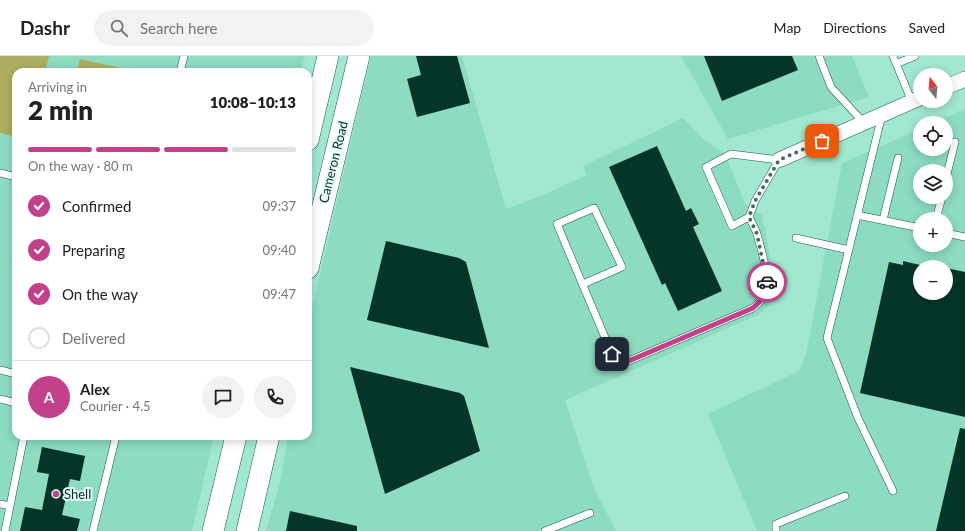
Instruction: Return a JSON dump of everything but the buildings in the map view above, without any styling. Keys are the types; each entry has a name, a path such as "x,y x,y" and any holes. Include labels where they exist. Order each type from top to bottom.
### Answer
{"main road":[{"path":"312,123 328,56"},
{"name":"Cameron Road","path":"312,235 315,210 359,56"},
{"path":"213,531 235,440"},
{"path":"247,531 268,440"}],"street":[{"path":"953,84 965,79"},
{"path":"779,160 913,101"}],"lane":[{"path":"181,68 184,56"},
{"path":"819,56 831,87 864,123"},
{"path":"893,56 913,95"},
{"path":"896,64 915,56"},
{"path":"882,115 827,338 858,418 893,492"},
{"path":"950,164 955,142"},
{"path":"731,154 779,160 755,201 749,217 732,226 706,167 731,154"},
{"path":"883,220 898,158"},
{"path":"0,173 12,176"},
{"path":"583,284 622,268 594,208 557,224 612,354 615,359 621,362 631,360 753,308 766,294 768,288 767,276 757,234 749,217"},
{"path":"858,215 913,226"},
{"path":"953,234 965,237"},
{"path":"796,238 849,250"},
{"path":"0,370 12,373"},
{"path":"0,399 12,402"},
{"path":"5,531 23,440"},
{"path":"93,531 115,440"},
{"path":"776,531 776,524 845,496"},
{"path":"0,504 10,506"},
{"path":"545,531 590,513"}],"shaded area":[{"path":"0,56 305,56 302,68 12,68 12,440 213,440 192,531 0,531"},
{"path":"0,56 49,56 46,68 12,68 12,136 0,133"},
{"path":"371,56 462,56 506,209 587,175 583,166 683,118 705,141 725,153 745,204 762,215 775,281 774,294 770,304 760,314 565,400 593,486 616,531 266,531 281,479 287,440 312,440 312,309"},
{"path":"681,56 852,56 869,97 728,139"},
{"path":"80,59 120,68 78,68"},
{"path":"965,109 965,531 757,531 708,414 799,371 806,355 842,163 913,132 913,156 953,156 953,116 950,116"}],"way so far":[{"path":"767,282 767,276 757,234 749,217 755,201 779,160 822,141"}],"place":[{"name":"Shell","path":"56,494"}],"route":[{"path":"612,354 615,359 621,362 631,360 753,308 766,294 768,288 767,282"}]}
